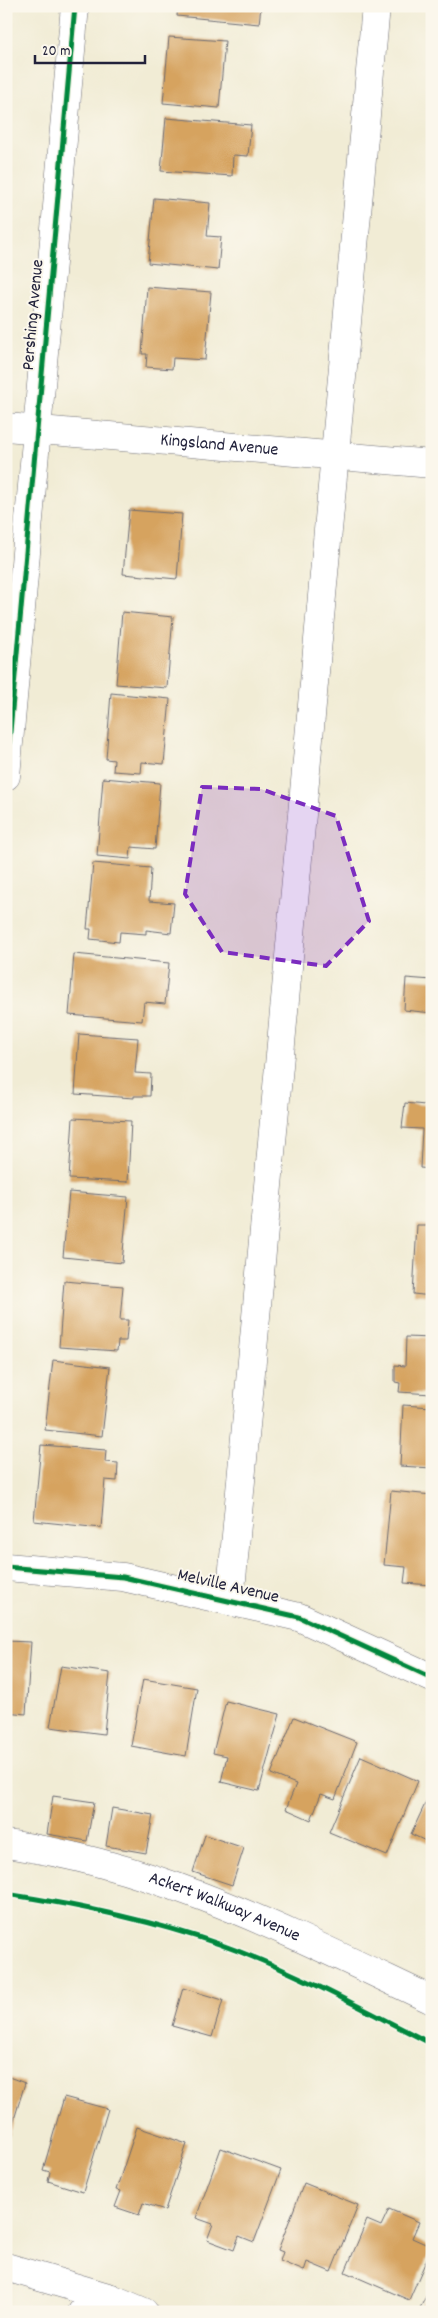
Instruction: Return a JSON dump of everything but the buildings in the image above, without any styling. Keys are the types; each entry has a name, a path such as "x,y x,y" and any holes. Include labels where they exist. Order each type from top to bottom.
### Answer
{"street":[{"name":"Pershing Avenue","path":"6,776 75,6"},
{"path":"230,1601 376,6"},
{"name":"Kingsland Avenue","path":"6,427 432,464"},
{"name":"Melville Avenue","path":"6,1567 123,1577 298,1617 432,1678"},
{"name":"Ackert Walkway Avenue","path":"6,1844 92,1861 161,1880 304,1940 432,2000"},
{"path":"6,2267 111,2298 144,2312"},
{"path":"82,2312 111,2298"}],"highlighted area":[{"path":"202,787 261,789 336,816 369,921 326,966 222,952 185,894"}],"cycle path":[{"path":"6,776 75,6"},
{"path":"6,1567 123,1577 299,1617 432,1678"},
{"path":"6,1894 114,1914 193,1935 219,1944 247,1954 300,1978 432,2044"}]}
